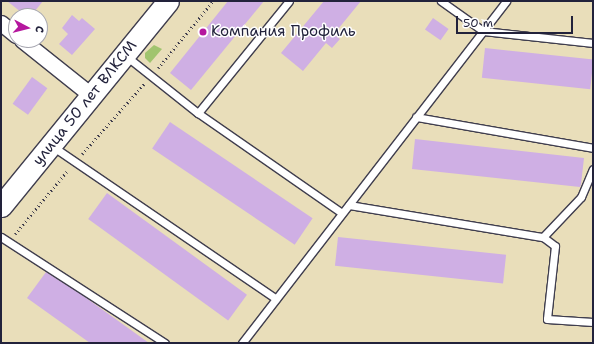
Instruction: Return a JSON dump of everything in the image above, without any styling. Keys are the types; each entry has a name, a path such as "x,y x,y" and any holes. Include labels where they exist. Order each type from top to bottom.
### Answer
{"main road":[{"name":"улица 50 лет ВЛКСМ","path":"1,206 168,1"}],"street":[{"path":"32,48 91,95"}],"lane":[{"path":"198,113 288,1"},
{"path":"441,1 483,31 593,43"},
{"path":"242,343 506,1"},
{"path":"125,55 198,113 342,213"},
{"path":"416,117 593,148"},
{"path":"50,145 276,299"},
{"path":"543,237 581,197 593,169"},
{"path":"349,205 543,237 554,246 547,319 593,322"},
{"path":"1,237 165,343"}],"path":[{"path":"152,76 213,1"}],"green space":[{"path":"154,45 162,49 150,63 145,58 145,53"}],"building":[{"path":"7,1 43,1 37,8 16,8"},
{"path":"228,1 264,1 191,90 170,73"},
{"path":"324,1 361,1 334,34 340,39 332,48 326,43 303,71 281,53"},
{"path":"72,15 79,21 82,18 95,29 72,55 59,44 68,34 62,28"},
{"path":"433,18 449,29 441,40 425,29"},
{"path":"485,48 593,59 590,89 482,78"},
{"path":"32,77 47,88 28,115 13,104"},
{"path":"170,122 313,218 295,245 152,149"},
{"path":"415,139 584,158 581,184 580,187 412,169"},
{"path":"107,193 247,295 228,321 88,219"},
{"path":"338,237 506,255 503,284 335,266"},
{"path":"46,272 82,295 149,343 90,343 27,298"}],"place":[{"name":"Компания Профиль","path":"203,32"}]}
